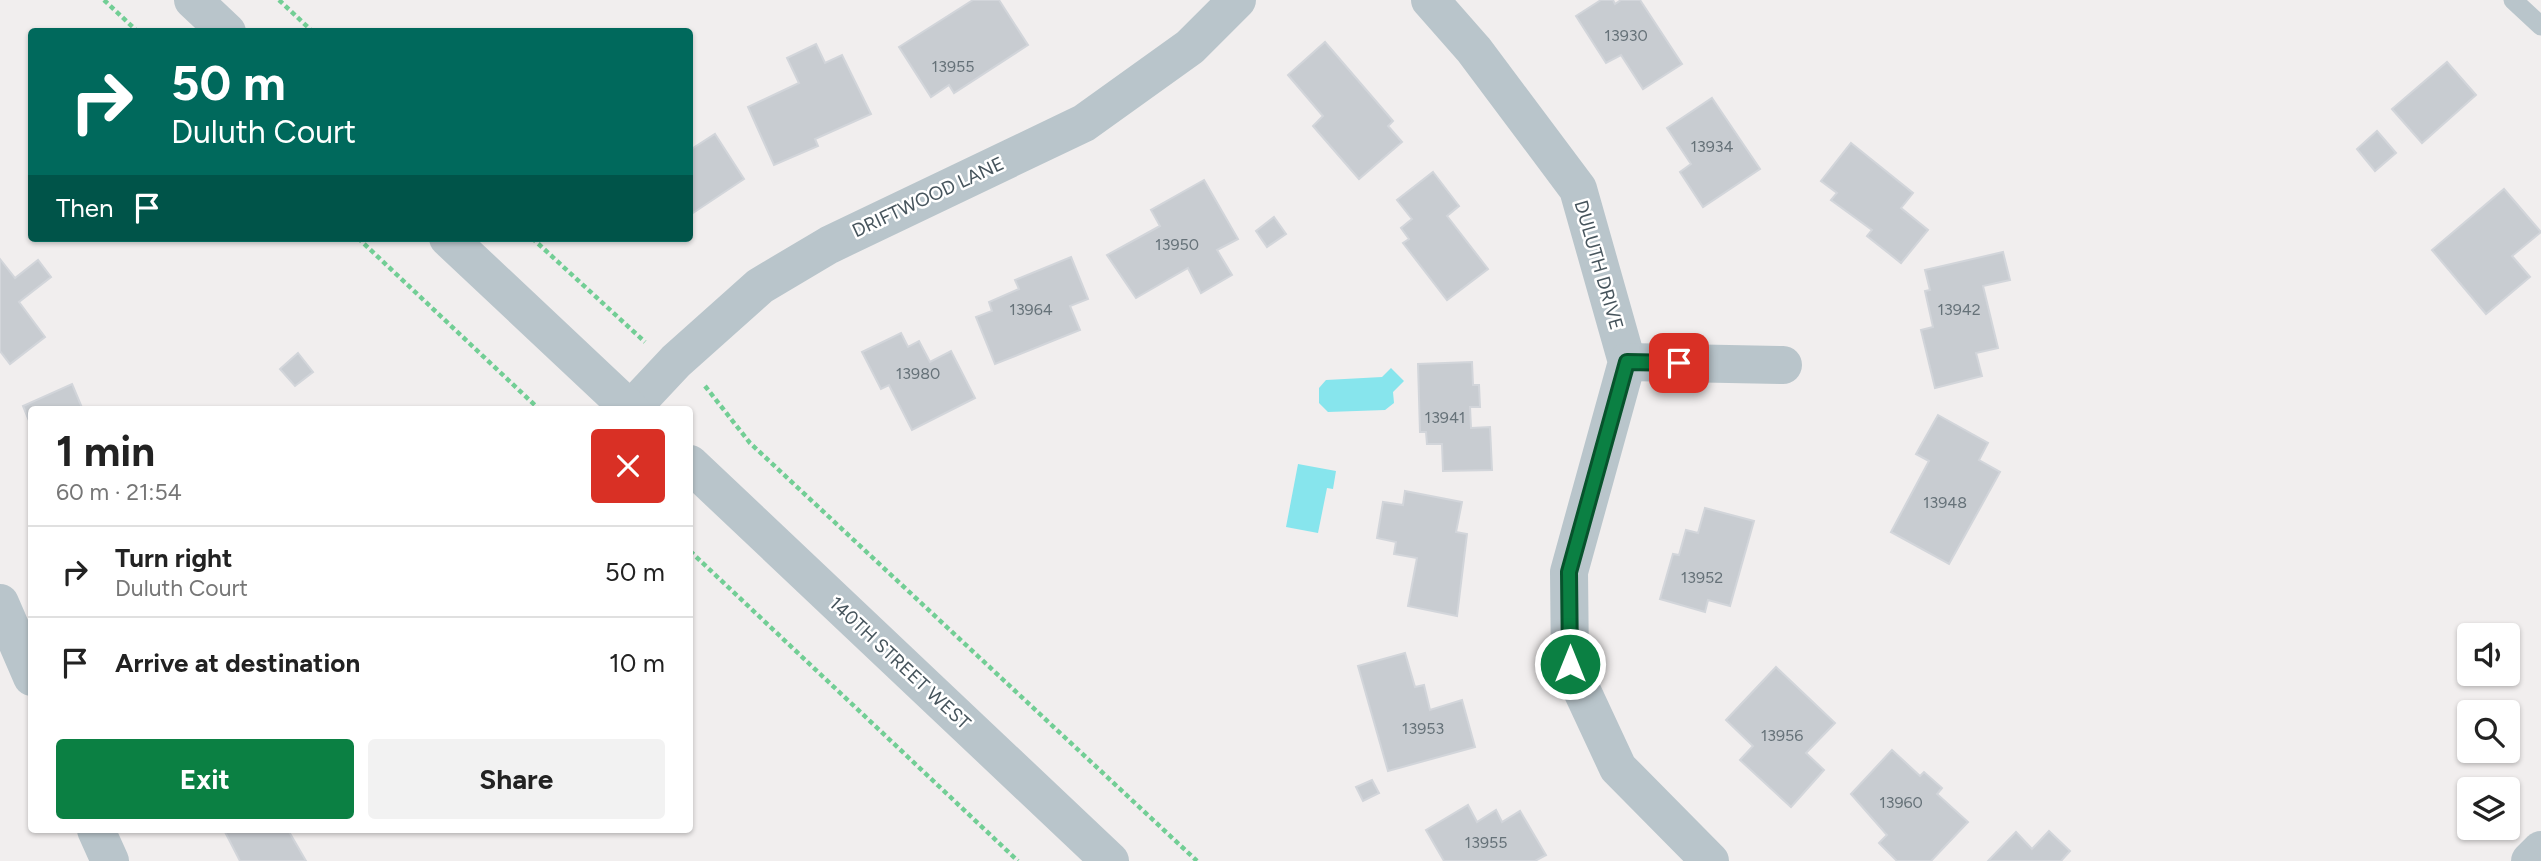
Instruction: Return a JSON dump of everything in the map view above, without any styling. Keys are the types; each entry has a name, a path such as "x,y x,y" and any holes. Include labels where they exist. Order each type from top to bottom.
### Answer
{"street":[{"path":"193,0 223,28"},
{"name":"DRIFTWOOD LANE","path":"635,406 676,360 760,286 829,245 1084,123 1190,47 1237,0"},
{"name":"DULUTH DRIVE","path":"1430,0 1474,50 1578,189 1627,362"},
{"path":"452,242 627,406"},
{"path":"1710,861 1618,768 1570,664 1569,572 1627,362 1783,365"},
{"name":"140TH STREET WEST","path":"693,467 1110,861"},
{"path":"0,603 28,668"},
{"path":"97,833 110,861"},
{"path":"2530,861 2541,850"}],"lane":[{"path":"2513,0 2541,26"}],"path":[{"path":"104,0 134,28"},
{"path":"279,0 309,28"},
{"path":"362,242 536,406"},
{"path":"536,242 639,339 676,360 710,391 750,443 1196,861"},
{"path":"693,554 1018,861"}],"water":[{"path":"1391,368 1404,381 1393,392 1394,403 1385,410 1328,412 1319,403 1319,388 1326,380 1382,377"},
{"path":"1298,464 1336,471 1333,489 1327,488 1318,533 1286,527"}],"building":[{"path":"973,0 999,0 1028,45 954,93 949,85 931,97 899,47"},
{"path":"1601,0 1613,0 1615,4 1621,0 1640,0 1682,64 1643,89 1621,55 1606,63 1576,16"},
{"path":"1325,42 1393,121 1388,126 1402,142 1359,179 1313,126 1323,116 1288,75"},
{"path":"816,44 825,63 842,55 871,114 815,139 818,146 774,165 748,107 799,83 787,58"},
{"path":"2447,62 2476,95 2422,143 2392,109"},
{"path":"1712,98 1760,169 1703,207 1680,172 1691,164 1667,128"},
{"path":"2377,131 2396,153 2375,171 2357,149"},
{"path":"715,134 744,179 693,213 693,148"},
{"path":"1851,143 1913,193 1901,208 1928,230 1901,263 1867,236 1872,230 1831,200 1837,193 1821,181"},
{"path":"1433,172 1459,206 1447,216 1488,269 1447,300 1403,243 1409,239 1401,228 1412,219 1397,200"},
{"path":"1204,180 1238,239 1217,250 1232,275 1201,293 1188,268 1136,298 1107,255 1160,226 1151,210"},
{"path":"2504,189 2541,232 2512,256 2530,277 2486,314 2432,250"},
{"path":"1274,217 1286,234 1267,247 1256,231"},
{"path":"2003,252 2010,280 1983,286 1998,348 1976,353 1982,376 1935,388 1921,330 1933,327 1925,291 1930,290 1925,270"},
{"path":"1071,257 1088,299 1070,306 1080,330 995,364 976,317 992,311 989,302 1019,289 1015,280"},
{"path":"0,259 15,278 38,260 51,277 19,302 45,337 10,364 0,351"},
{"path":"901,333 908,347 919,341 930,362 951,351 975,398 912,430 889,385 881,389 862,352"},
{"path":"298,353 313,372 295,386 280,369"},
{"path":"1472,362 1473,385 1479,385 1480,407 1470,407 1471,428 1490,427 1492,470 1443,471 1442,444 1427,444 1426,432 1420,432 1418,364"},
{"path":"72,384 81,406 28,406 28,418 23,406"},
{"path":"1938,415 1988,443 1979,460 2000,472 1949,564 1891,532 1929,461 1916,454"},
{"path":"1405,491 1462,502 1456,532 1467,534 1457,616 1408,606 1417,558 1394,554 1396,542 1377,538 1383,502 1403,505"},
{"path":"1705,508 1754,521 1730,606 1708,600 1705,612 1660,599 1673,554 1679,555 1686,530 1698,533"},
{"path":"1405,653 1415,687 1424,685 1430,710 1462,700 1475,747 1388,771 1358,666"},
{"path":"1776,667 1835,723 1806,753 1824,770 1791,807 1740,760 1753,746 1726,720"},
{"path":"1892,750 1920,776 1924,772 1942,788 1937,794 1968,822 1931,861 1897,861 1879,843 1887,835 1851,794"},
{"path":"1372,780 1379,793 1363,801 1356,787"},
{"path":"1468,805 1477,822 1496,810 1502,822 1520,811 1546,855 1535,861 1444,861 1426,830"},
{"path":"2049,831 2070,851 2061,861 1988,861 2016,832 2032,849"},
{"path":"226,833 290,833 306,861 240,861"}],"route":[{"path":"1570,664 1569,572 1627,362 1679,363"}]}
